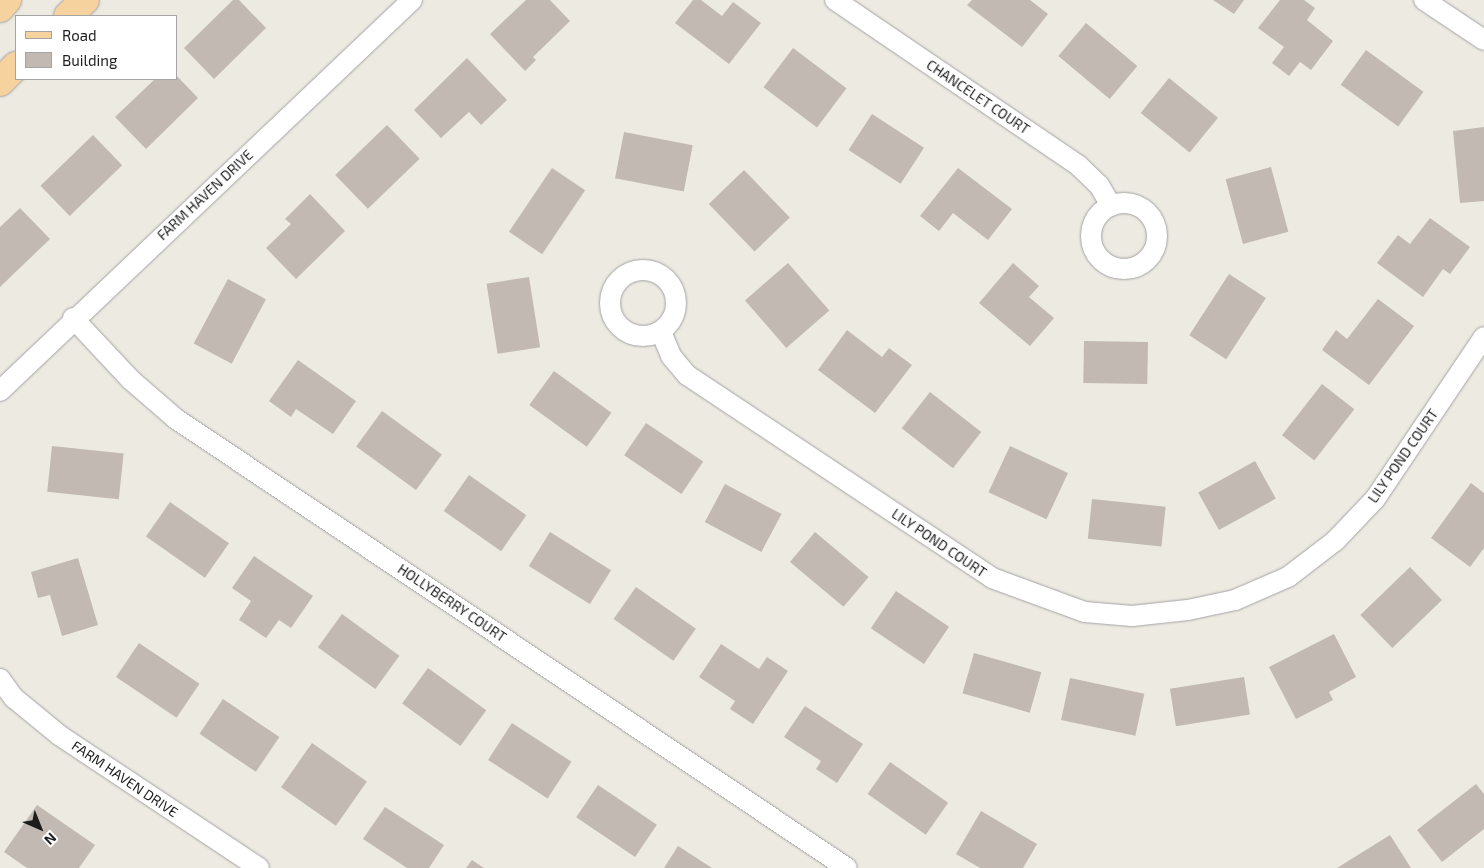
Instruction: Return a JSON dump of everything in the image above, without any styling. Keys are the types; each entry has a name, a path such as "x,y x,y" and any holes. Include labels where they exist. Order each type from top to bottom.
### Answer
{"main road":[{"path":"0,8 7,0"},
{"path":"69,15 85,0"},
{"path":"0,82 15,67"}],"street":[{"name":"FARM HAVEN DRIVE","path":"0,391 73,318 412,0"},
{"name":"CHANCELET COURT","path":"835,0 1079,166 1100,185 1111,206"},
{"path":"1437,4 1484,40"},
{"name":"HOLLYBERRY COURT","path":"73,318 131,380 176,419 847,868"},
{"name":"LILY POND COURT","path":"661,332 671,356 688,375 992,578 1085,612 1132,616 1188,610 1234,600 1288,577 1335,542 1375,499 1484,337"},
{"name":"FARM HAVEN DRIVE","path":"0,679 14,698 59,735 259,868"}],"building":[{"path":"233,0 239,0 266,28 214,79 184,48"},
{"path":"526,0 550,0 570,21 533,57 536,60 525,71 490,34"},
{"path":"693,0 701,0 722,16 733,2 761,23 729,64 675,23"},
{"path":"972,0 1030,0 1048,14 1022,47 967,5"},
{"path":"1213,0 1244,0 1234,14"},
{"path":"1280,0 1304,0 1315,8 1307,20 1333,41 1311,70 1300,62 1289,76 1272,63 1284,47 1258,28"},
{"path":"1086,23 1137,66 1110,99 1058,56"},
{"path":"793,48 847,88 817,127 764,87"},
{"path":"1366,50 1423,92 1398,127 1341,85"},
{"path":"467,58 507,100 481,125 469,112 441,138 414,110"},
{"path":"178,77 198,98 146,149 115,117 154,80 178,80"},
{"path":"1169,78 1218,118 1190,153 1141,113"},
{"path":"872,114 924,148 901,184 849,150"},
{"path":"387,125 420,159 368,209 335,175"},
{"path":"1484,127 1484,201 1460,203 1453,131"},
{"path":"624,132 693,145 684,191 615,178"},
{"path":"93,135 122,165 70,216 40,186"},
{"path":"1271,167 1288,232 1243,244 1226,179"},
{"path":"552,168 585,190 542,254 509,232"},
{"path":"958,168 1012,209 988,240 953,213 939,231 920,216"},
{"path":"744,170 790,217 755,252 709,204"},
{"path":"310,194 345,231 296,279 266,248 291,224 285,219"},
{"path":"20,208 50,239 0,287 0,227"},
{"path":"1430,218 1470,247 1450,274 1443,269 1423,297 1377,263 1398,235 1410,244"},
{"path":"788,263 829,311 786,348 745,300"},
{"path":"1013,263 1039,286 1029,297 1054,318 1030,346 979,303"},
{"path":"1229,274 1266,298 1226,359 1189,335"},
{"path":"529,277 540,347 498,354 487,284"},
{"path":"228,279 266,299 232,364 194,343"},
{"path":"1378,299 1414,326 1369,385 1322,350 1336,330 1347,339"},
{"path":"847,330 882,357 889,348 912,365 875,413 818,370"},
{"path":"1084,341 1148,342 1147,384 1083,383"},
{"path":"298,360 356,401 333,434 296,409 291,417 269,401"},
{"path":"554,371 611,413 587,447 529,405"},
{"path":"1322,384 1354,409 1314,460 1282,435"},
{"path":"930,392 981,432 953,468 902,428"},
{"path":"382,411 442,454 416,490 356,447"},
{"path":"646,423 703,462 681,494 624,455"},
{"path":"52,446 124,454 119,499 47,492"},
{"path":"1010,446 1068,473 1046,519 988,492"},
{"path":"1255,461 1276,499 1219,530 1198,493"},
{"path":"469,475 526,515 501,551 444,511"},
{"path":"1471,483 1484,493 1484,548 1470,567 1431,538"},
{"path":"725,484 782,514 761,552 705,522"},
{"path":"1092,499 1166,507 1161,547 1088,539"},
{"path":"170,502 229,543 205,578 146,536"},
{"path":"550,532 611,570 590,604 529,566"},
{"path":"815,532 869,577 844,607 790,562"},
{"path":"254,556 313,596 291,628 279,620 266,638 239,620 251,601 232,588"},
{"path":"78,558 98,625 62,636 50,595 38,598 31,572"},
{"path":"1410,567 1442,600 1392,648 1360,615"},
{"path":"636,587 696,629 673,661 614,619"},
{"path":"896,591 949,627 924,664 871,628"},
{"path":"342,614 399,656 375,689 318,647"},
{"path":"1334,634 1356,677 1329,692 1333,700 1296,719 1269,667"},
{"path":"139,643 200,684 177,718 116,677"},
{"path":"721,644 759,669 767,657 788,671 753,724 730,709 735,701 699,677"},
{"path":"974,653 1041,672 1030,713 962,693"},
{"path":"428,668 486,710 460,746 402,704"},
{"path":"1244,677 1250,715 1176,726 1170,689"},
{"path":"1070,678 1144,694 1135,736 1061,720"},
{"path":"223,699 279,737 256,772 200,734"},
{"path":"805,706 863,744 837,783 816,769 821,761 784,737"},
{"path":"512,723 572,762 548,799 488,760"},
{"path":"312,743 367,781 336,826 281,787"},
{"path":"890,762 948,803 926,835 868,794"},
{"path":"1476,784 1484,794 1484,829 1442,862 1417,830"},
{"path":"598,785 657,825 635,857 576,817"},
{"path":"37,805 95,845 79,868 27,868 4,852"},
{"path":"385,807 444,845 429,868 407,868 363,839"},
{"path":"981,811 1037,844 1023,868 980,868 956,854"},
{"path":"1390,835 1411,868 1337,868"},
{"path":"678,846 712,868 664,868"},
{"path":"472,860 484,868 466,868"}]}
